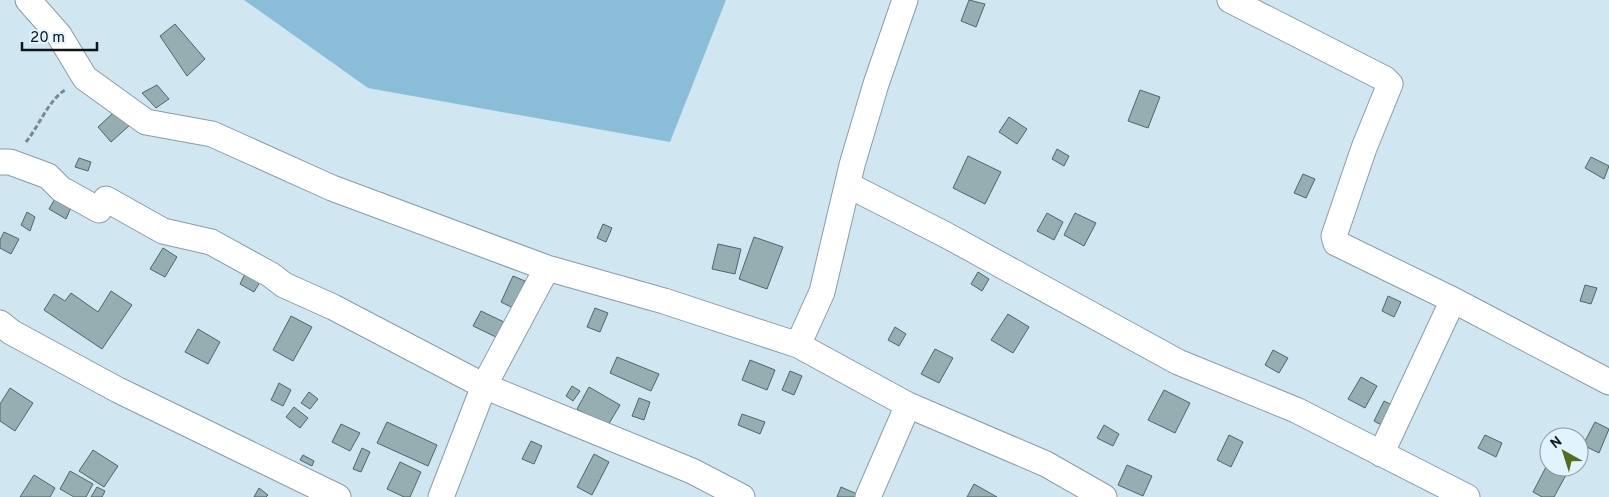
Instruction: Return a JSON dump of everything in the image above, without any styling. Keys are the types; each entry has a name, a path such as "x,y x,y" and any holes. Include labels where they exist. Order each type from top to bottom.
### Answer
{"street":[{"path":"28,0 59,36 85,78 146,122 212,134 332,188 547,268 664,301 798,344 908,405 1046,464 1104,497"},
{"path":"798,344 822,292 848,185 876,84 906,0"},
{"path":"1230,0 1384,79 1390,84 1364,148 1334,236 1336,243 1453,300 1609,382"},
{"path":"5,162 48,176 61,190 99,210 106,200 163,230 211,242 271,275 284,285 333,307 484,386 692,471 742,497"},
{"path":"848,185 946,234 1178,362 1296,410 1467,497"},
{"path":"441,497 484,386 547,268"},
{"path":"1381,454 1453,300"},
{"path":"4,328 118,390 338,497"},
{"path":"868,497 908,405"}],"path":[{"path":"5,162 40,126 54,97 85,78"}],"shaded area":[{"path":"244,0 726,0 670,142 368,88"}],"building":[{"path":"969,0 985,4 976,27 961,21"},
{"path":"175,24 205,59 187,76 160,36"},
{"path":"157,85 169,99 156,108 142,93"},
{"path":"1140,90 1160,97 1148,128 1128,121"},
{"path":"113,113 130,125 111,142 98,127"},
{"path":"1009,117 1027,129 1017,144 999,132"},
{"path":"1057,149 1069,156 1064,166 1052,159"},
{"path":"968,156 1001,172 985,204 953,188"},
{"path":"1591,157 1609,166 1604,179 1585,168"},
{"path":"79,158 91,162 88,171 75,167"},
{"path":"1303,174 1315,179 1306,198 1294,193"},
{"path":"56,197 73,203 66,219 49,209"},
{"path":"27,212 35,217 30,231 21,225"},
{"path":"1047,213 1063,222 1054,240 1037,231"},
{"path":"1075,213 1096,223 1084,246 1064,235"},
{"path":"603,224 612,228 606,242 597,238"},
{"path":"4,232 19,239 11,254 0,248 0,240"},
{"path":"754,237 783,247 767,289 739,279"},
{"path":"718,244 741,249 735,274 712,269"},
{"path":"163,248 177,257 165,277 150,269"},
{"path":"978,272 989,279 982,291 971,284"},
{"path":"245,274 260,282 254,292 240,284"},
{"path":"513,276 525,281 513,308 501,302"},
{"path":"1585,285 1597,288 1591,304 1580,301"},
{"path":"111,291 132,305 102,349 44,310 54,294 65,301 71,293 98,312"},
{"path":"1388,296 1401,302 1394,317 1382,311"},
{"path":"595,308 608,313 600,332 587,327"},
{"path":"481,311 504,322 496,337 473,326"},
{"path":"1008,314 1029,327 1013,353 991,340"},
{"path":"291,316 312,327 293,361 273,350"},
{"path":"895,327 906,334 899,346 888,340"},
{"path":"198,329 220,342 208,364 185,352"},
{"path":"935,349 953,358 939,383 921,374"},
{"path":"1273,350 1288,358 1279,373 1265,365"},
{"path":"617,357 659,374 651,391 610,373"},
{"path":"750,360 775,370 767,390 742,380"},
{"path":"790,371 802,376 794,395 782,390"},
{"path":"1361,377 1377,386 1365,408 1348,399"},
{"path":"279,383 291,390 283,406 271,400"},
{"path":"572,386 580,391 573,401 566,396"},
{"path":"589,387 620,405 607,427 577,409"},
{"path":"10,388 33,403 15,431 0,421 0,404"},
{"path":"1164,390 1190,403 1175,433 1148,420"},
{"path":"309,392 318,399 310,409 301,403"},
{"path":"639,398 650,402 644,420 632,416"},
{"path":"1384,401 1398,408 1387,428 1374,421"},
{"path":"294,407 308,418 300,428 286,417"},
{"path":"742,414 765,422 760,434 738,425"},
{"path":"387,422 437,445 428,466 377,443"},
{"path":"1595,422 1609,429 1599,453 1589,448 1589,434"},
{"path":"341,424 360,433 350,451 332,442"},
{"path":"1104,425 1119,434 1113,446 1097,438"},
{"path":"1229,435 1243,442 1231,467 1217,460"},
{"path":"1485,435 1502,443 1496,457 1478,448"},
{"path":"531,441 542,446 534,464 522,459"},
{"path":"362,448 370,452 361,472 353,469"},
{"path":"93,450 118,466 104,487 79,471"},
{"path":"594,454 609,462 592,495 577,487"},
{"path":"303,455 314,461 312,466 300,460"},
{"path":"400,462 421,472 410,497 404,497 387,489"},
{"path":"1127,465 1152,476 1143,496 1118,485"},
{"path":"70,471 93,484 86,497 74,497 60,489"},
{"path":"34,475 55,488 50,497 20,497"},
{"path":"1541,477 1565,477 1554,497 1542,497 1533,492"},
{"path":"974,484 997,497 967,497"},
{"path":"97,487 105,491 102,497 91,497"},
{"path":"841,487 857,494 855,497 837,497"},
{"path":"259,488 268,495 266,497 254,497"}]}
